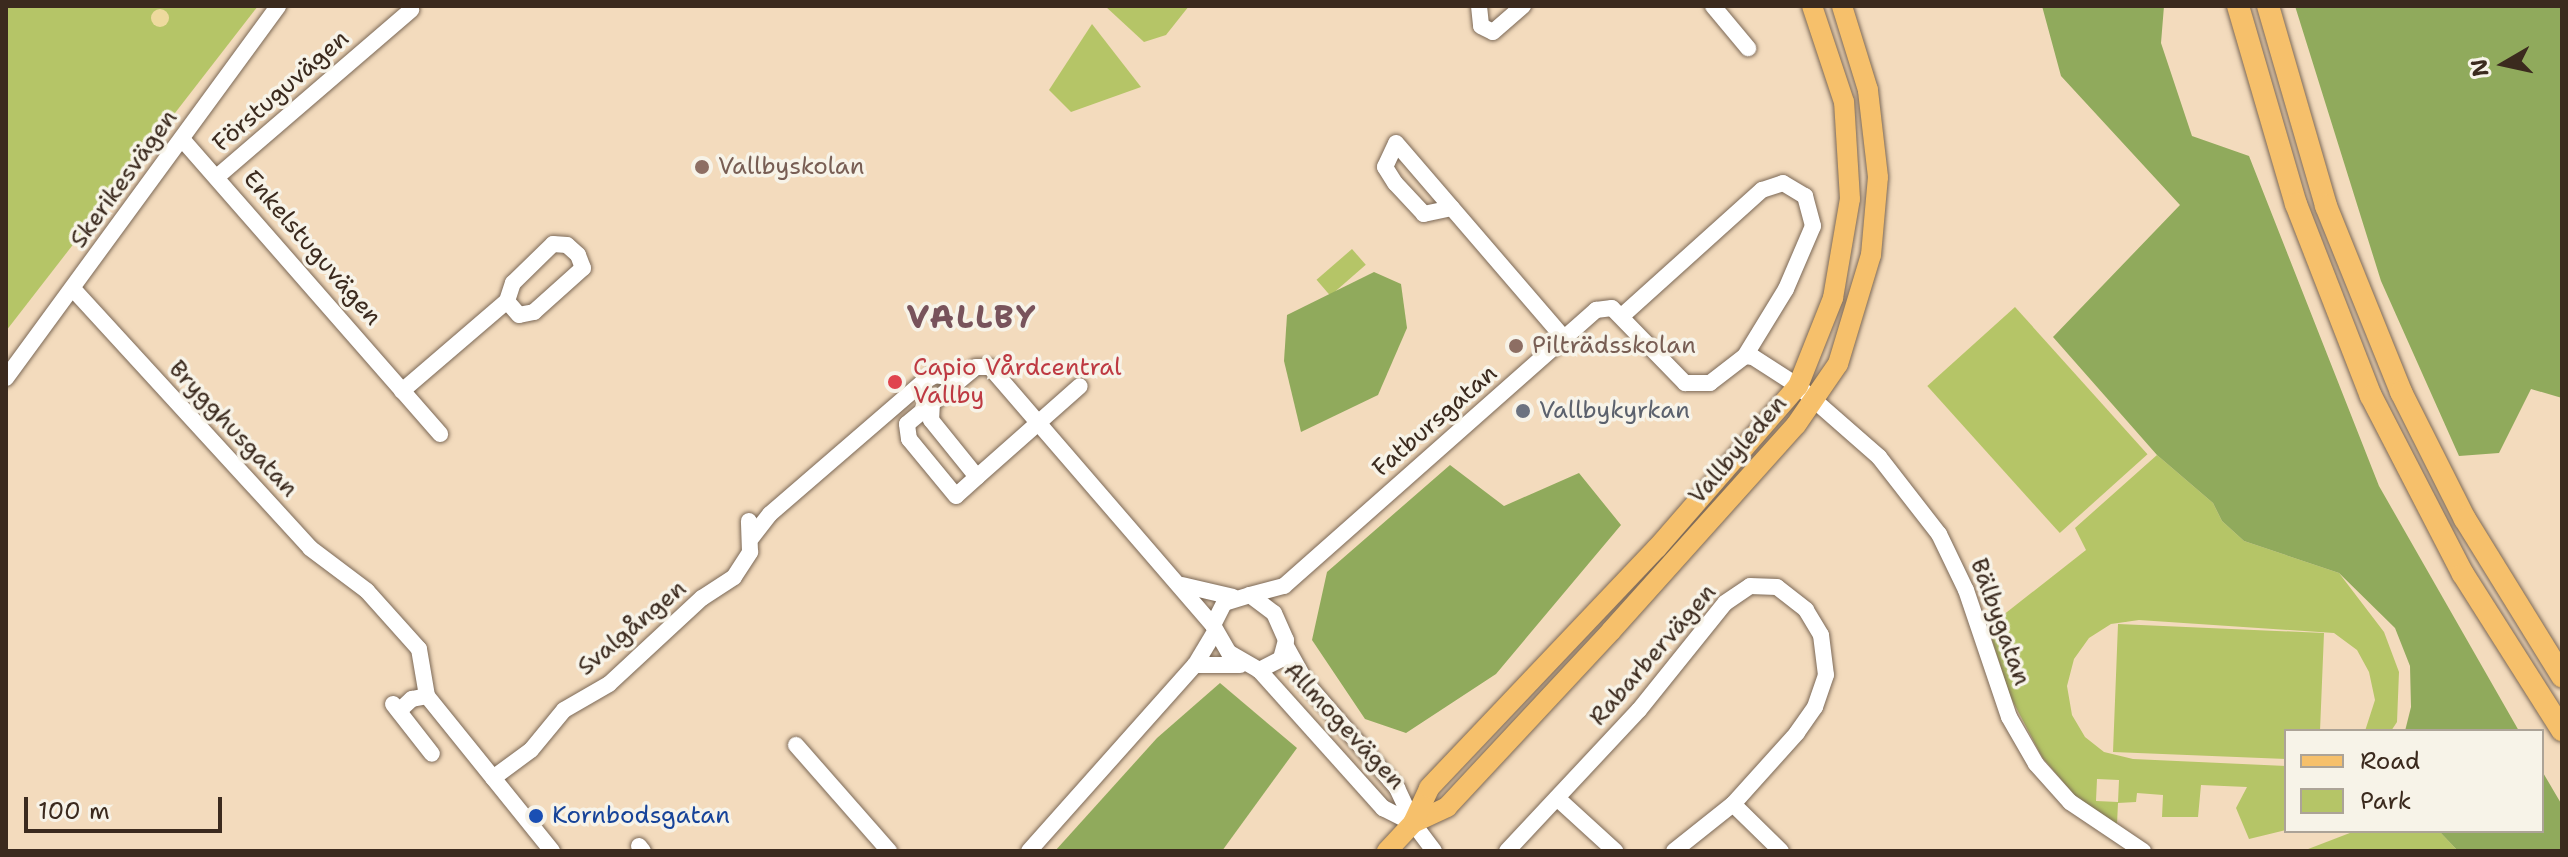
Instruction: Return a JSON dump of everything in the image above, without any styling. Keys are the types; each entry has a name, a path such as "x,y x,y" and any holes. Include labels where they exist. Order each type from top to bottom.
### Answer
{"highway":[{"path":"2238,6 2296,204 2371,396 2463,574 2562,730"},
{"path":"2268,6 2326,206 2401,392 2465,519 2562,676"}],"main road":[{"name":"Vallbyleden","path":"1387,851 1413,823 1429,788 1657,548 1798,386 1833,298 1850,199 1844,102 1812,6"},
{"name":"Vallbyleden","path":"1413,823 1447,807 1814,402 1838,364 1861,291 1878,177 1868,90 1846,11"}],"street":[{"name":"Skerikesvägen","path":"6,378 74,290 278,6"},
{"path":"1479,6 1481,26 1493,32 1523,6"},
{"path":"1713,6 1748,48"},
{"name":"Förstuguvägen","path":"218,176 411,10"},
{"name":"Enkelstuguvägen","path":"182,139 218,176 440,434"},
{"path":"1452,208 1424,214 1395,183 1385,167 1396,143 1408,156 1564,338"},
{"path":"1783,183 1805,196 1813,226 1786,289 1745,356 1710,383 1685,383 1623,315 1762,190 1783,183"},
{"path":"402,391 507,301 513,283 553,244 567,245 578,255 583,268 534,312 519,315 507,301"},
{"name":"Brygghusgatan","path":"74,290 310,548 367,591 419,649 427,696"},
{"name":"Fatbursgatan","path":"1242,596 1284,586 1596,310 1612,308 1623,315"},
{"path":"1745,356 1798,386 1814,402"},
{"name":"Svalgången","path":"493,778 531,750 564,710 609,684 702,598 734,577 744,566 750,529 923,382 945,374 961,379 976,367 990,367 1040,423"},
{"path":"961,379 907,424 909,439 956,496 1080,386"},
{"path":"932,402 931,420 977,477"},
{"name":"Bälbygatan","path":"1814,402 1906,485 1939,534 1966,590 2009,717 2036,764 2070,802 2143,851"},
{"path":"1040,423 1180,584 1229,653 1254,669"},
{"path":"1180,584 1265,603 1280,626 1286,646 1273,666 1254,669 1228,662 1195,665"},
{"path":"1280,626 1284,586"},
{"name":"Rabarbervägen","path":"1507,851 1639,710 1725,603 1750,586 1777,587 1806,610 1821,635 1826,675 1815,707 1797,733 1733,804 1674,851"},
{"path":"1029,851 1195,665 1214,629 1217,611 1242,596"},
{"name":"Allmogevägen","path":"1286,646 1307,684 1397,788 1413,823"},
{"name":"Allmogevägen","path":"1254,669 1383,808 1413,823"},
{"path":"432,754 396,708 412,699 427,696 552,851"},
{"path":"796,745 889,851"},
{"path":"1557,798 1615,851"},
{"path":"1733,804 1781,851"},
{"path":"1413,823 1434,851"}],"green space":[{"path":"6,6 258,6 6,331"},
{"path":"1105,6 1189,6 1166,35 1144,42"},
{"path":"2042,6 2164,6 2161,43 2192,136 2249,156 2379,486 2518,729 2406,729 2411,707 2410,666 2395,628 2339,573 2244,541 2222,521 2213,503 2157,455 2053,337 2180,205 2061,76"},
{"path":"2295,6 2562,6 2562,398 2531,389 2499,453 2459,456 2381,281"},
{"path":"1092,24 1141,87 1071,112 1049,90"},
{"path":"1352,249 1366,265 1330,296 1317,280"},
{"path":"1374,272 1401,284 1407,328 1378,395 1301,432 1284,361 1287,315"},
{"path":"2015,307 2147,454 2060,533 1927,386"},
{"path":"2157,455 2213,503 2222,521 2244,541 2339,573 2384,632 2399,672 2397,722 2392,729 2366,729 2375,700 2369,672 2357,650 2334,633 2139,620 2111,624 2089,638 2074,659 2067,686 2072,715 2085,737 2104,752 2133,759 2284,766 2284,830 2249,839 2236,808 2247,787 2201,785 2198,817 2162,817 2163,795 2137,793 2136,802 2118,803 2117,824 2076,797 2042,757 2010,696 1988,627 2086,550 2075,528","holes":["2097,779 2119,780 2118,802 2096,801"]},
{"path":"1450,465 1504,506 1579,473 1621,525 1496,674 1406,733 1365,719 1312,640 1327,572"},
{"path":"2118,624 2324,633 2320,729 2284,729 2284,759 2113,752"},
{"path":"1220,683 1297,748 1222,851 1055,851 1157,738"},
{"path":"2544,774 2562,805 2562,851 2458,851 2441,833 2544,833"},
{"path":"2350,833 2441,833 2458,851 2303,851"}],"sand":[{"path":"160,9 169,18 160,27 151,18"}],"place":[{"name":"Vallbyskolan","path":"702,167"},
{"name":"Pilträdsskolan","path":"1516,346"},
{"name":"Capio Vårdcentral Vallby","path":"895,382"},
{"name":"Vallbykyrkan","path":"1523,411"},
{"name":"Kornbodsgatan","path":"536,816"}],"district":[{"name":"VALLBY","path":"972,317"}]}
